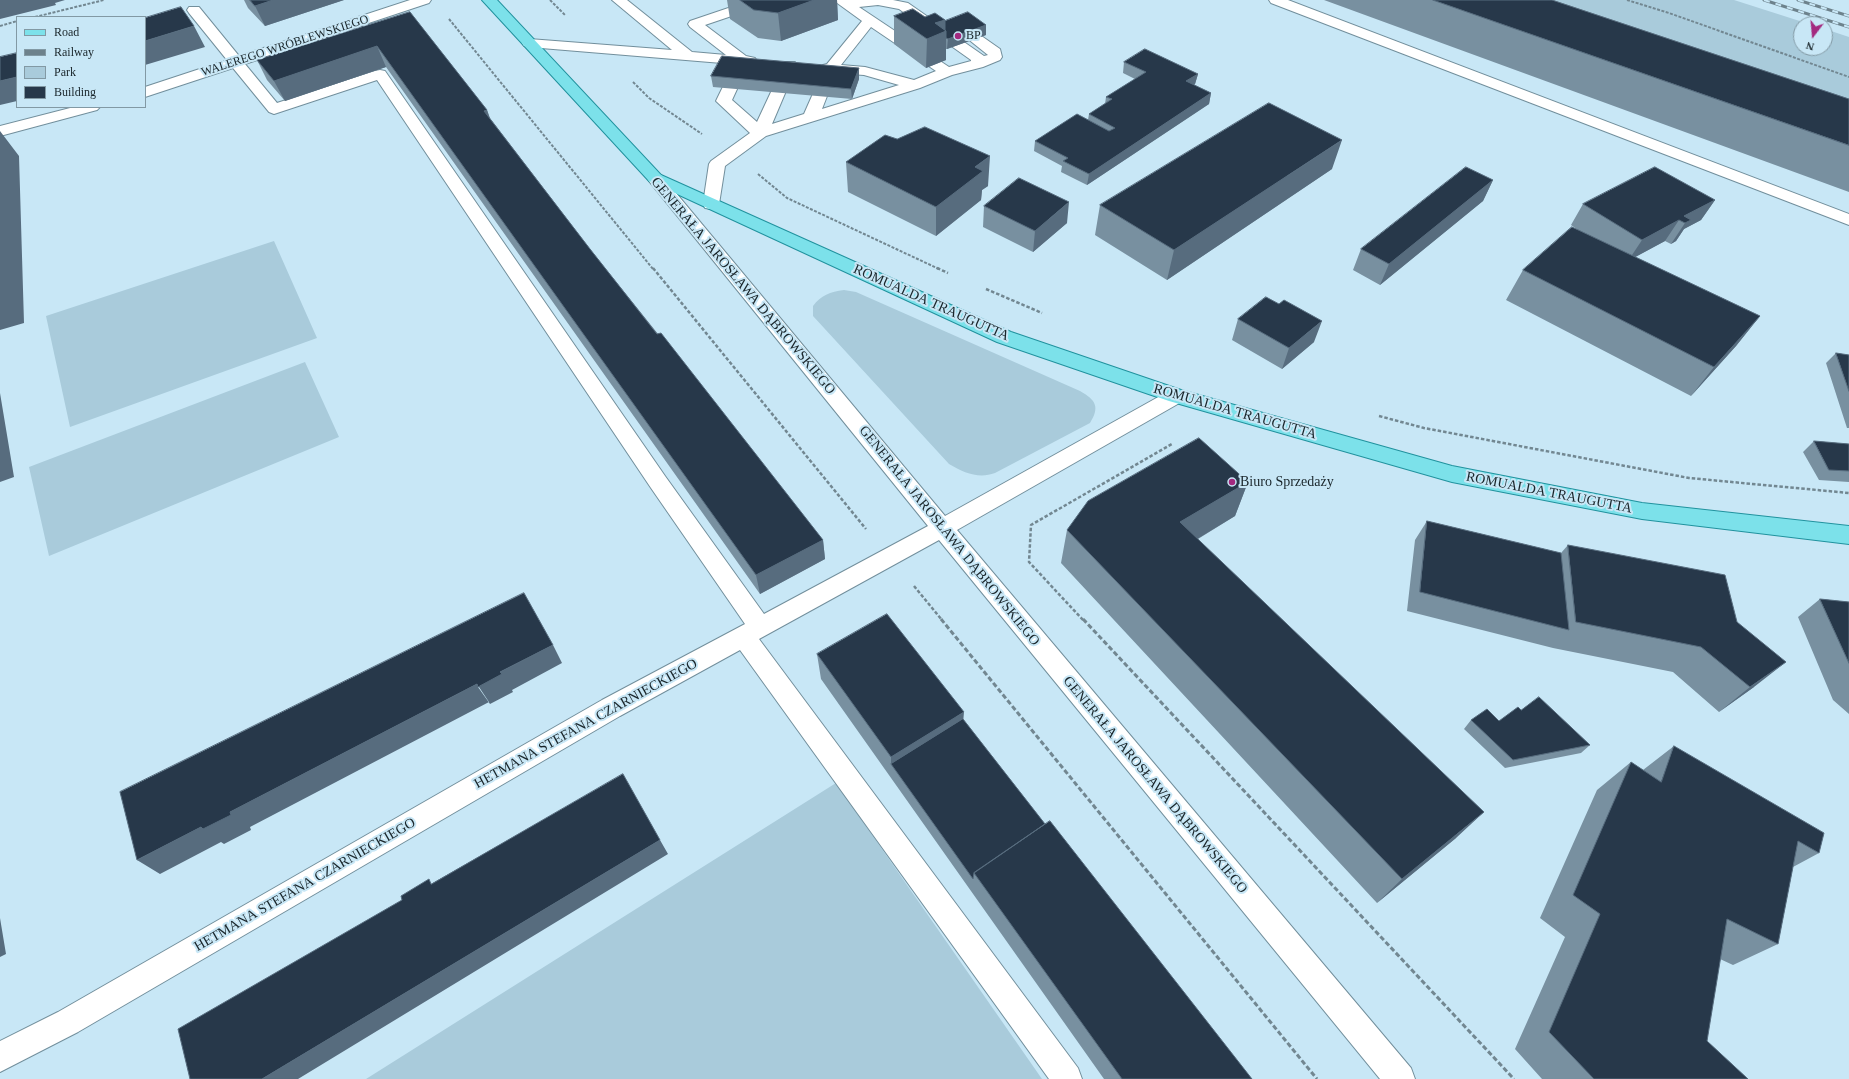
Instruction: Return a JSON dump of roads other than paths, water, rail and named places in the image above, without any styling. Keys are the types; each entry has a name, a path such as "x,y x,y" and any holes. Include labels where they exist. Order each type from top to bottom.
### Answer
{"main road":[{"name":"GENERAŁA JAROSŁAWA DĄBROWSKIEGO","path":"489,0 655,178"},
{"name":"ROMUALDA TRAUGUTTA","path":"655,178 1004,337 1176,396 1459,475 1642,511 1849,535"}],"street":[{"name":"WALEREGO WRÓBLEWSKIEGO","path":"146,92 424,0"},
{"path":"619,0 689,57"},
{"path":"743,61 695,24 765,0"},
{"path":"1276,0 1849,220"},
{"path":"760,133 915,85 946,72 978,64 994,57 995,52 957,26 903,6 878,1 843,2"},
{"path":"843,2 946,72"},
{"path":"194,10 274,109 380,74 658,482 751,632 1067,1079"},
{"path":"710,204 717,164 760,133 810,66 870,20"},
{"path":"529,43 865,70 915,85"},
{"path":"743,61 724,101 760,133"},
{"path":"810,66 811,117"},
{"path":"0,131 88,108"},
{"name":"GENERAŁA JAROSŁAWA DĄBROWSKIEGO","path":"655,178 941,528 1400,1079"},
{"name":"HETMANA STEFANA CZARNIECKIEGO","path":"0,1057 75,1018 611,708 977,509 1176,396"}],"railway":[{"path":"1764,0 1849,27"},
{"path":"1798,0 1849,16"}],"place":[{"name":"BP","path":"958,36"},
{"name":"Biuro Sprzedaży","path":"1232,482"}]}
